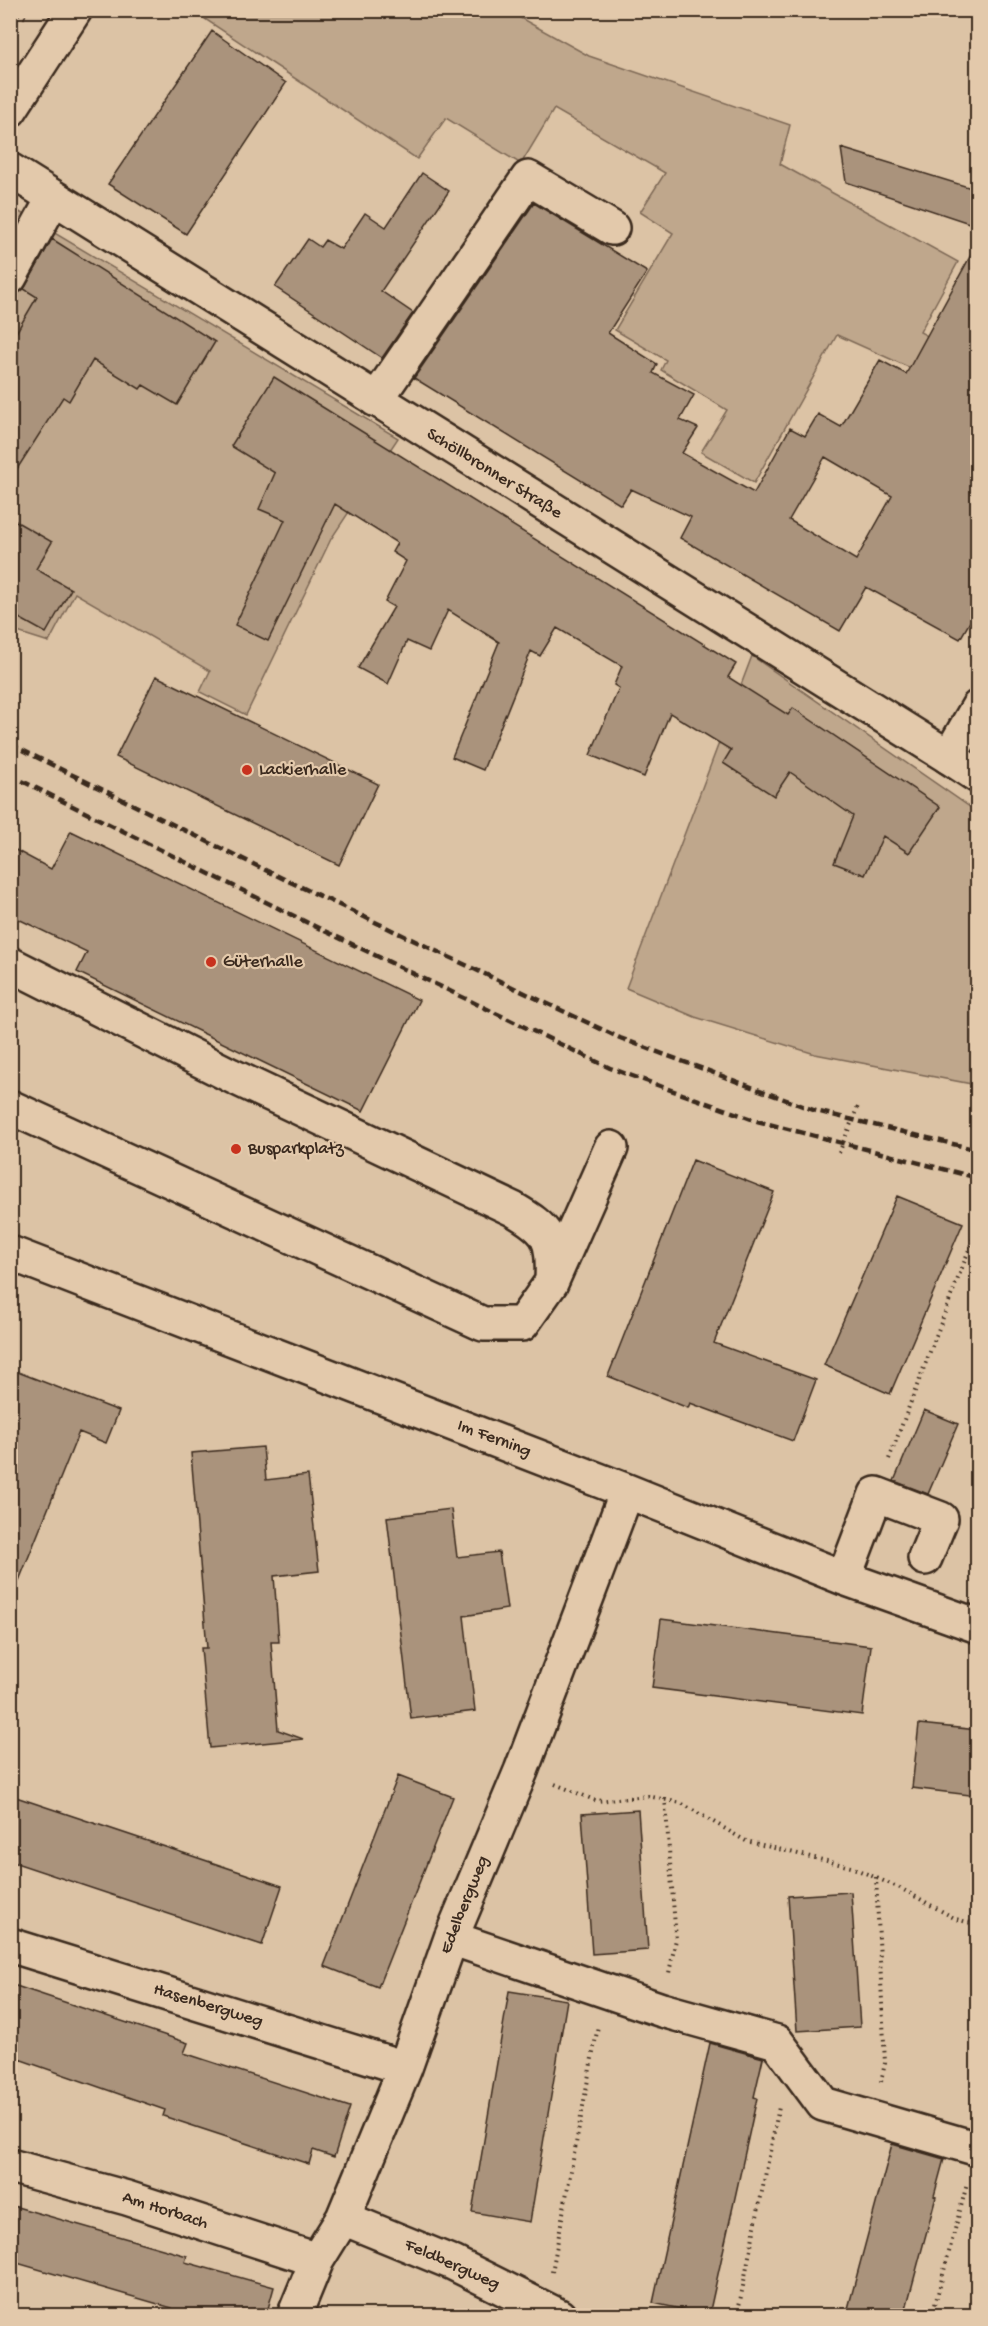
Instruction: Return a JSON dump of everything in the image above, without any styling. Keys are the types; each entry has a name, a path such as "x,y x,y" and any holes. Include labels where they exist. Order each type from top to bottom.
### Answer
{"street":[{"path":"10,110 75,10"},
{"name":"Schöllbronner Straße","path":"10,170 978,776"},
{"path":"376,400 528,177 612,228"},
{"path":"10,277 53,199"},
{"path":"948,757 978,707"},
{"path":"10,964 230,1074 513,1209 542,1226 553,1253 551,1283"},
{"path":"10,1107 483,1324 522,1324 551,1283 611,1148"},
{"name":"Im Ferning","path":"10,1252 627,1491 844,1578 978,1626"},
{"name":"Edelbergweg","path":"294,2316 317,2260 343,2218 405,2068 451,1938 520,1771 627,1491"},
{"path":"844,1578 876,1494 940,1519 925,1558"},
{"path":"451,1938 662,2010 777,2042 823,2104 977,2149"},
{"name":"Hasenbergweg","path":"10,1945 405,2068"},
{"name":"Am Horbach","path":"10,2166 127,2198 317,2260"},
{"name":"Feldbergweg","path":"343,2218 453,2263 552,2312"}],"path":[{"path":"839,1153 858,1106"},
{"path":"876,1494 978,1226"},
{"path":"520,1771 597,1801 648,1796 664,1798 698,1811 746,1841 851,1867 876,1877 956,1918 978,1925"},
{"path":"662,2010 676,1939 664,1798"},
{"path":"872,2118 885,2063 876,1877"},
{"path":"552,2312 604,1991"},
{"path":"737,2316 779,2104 774,2098"},
{"path":"932,2316 977,2149"}],"shaded area":[{"path":"210,10 508,11 589,56 790,125 780,164 958,262 920,332 953,350 935,379 837,335 754,483 701,452 727,410 661,370 666,360 615,330 673,233 640,212 665,173 554,109 521,164 446,118 417,159 205,19"},
{"path":"11,207 398,438 331,539 246,715 200,692 210,671 75,593 49,642 11,630"},
{"path":"752,656 977,812 977,1085 815,1054 695,1017 626,988"}],"building":[{"path":"212,31 286,83 186,234 108,184"},
{"path":"841,148 978,190 978,226 846,182"},
{"path":"422,173 449,191 381,291 413,313 382,358 275,287 308,239 320,247 325,240 341,249 365,213 386,227"},
{"path":"534,203 647,272 608,333 657,364 653,373 694,395 680,420 698,428 682,453 754,493 790,428 805,436 818,414 841,427 880,360 906,374 978,242 978,608 960,639 866,587 840,631 680,538 691,517 631,489 621,505 414,378","holes":["825,457 892,496 856,560 789,520"]},
{"path":"52,239 215,342 177,405 143,385 140,389 93,360 69,401 63,397 10,480 10,343 37,297 24,289"},
{"path":"274,377 736,664 728,677 788,715 793,708 940,807 909,853 883,836 865,875 834,863 853,816 790,772 774,796 723,763 731,750 670,713 644,777 590,755 619,688 614,685 622,666 557,628 540,656 531,651 483,770 452,757 499,642 448,610 429,651 407,641 388,684 358,668 394,607 385,602 406,561 392,552 397,543 335,504 268,641 235,625 285,520 259,509 275,473 231,446"},
{"path":"10,518 52,542 36,569 71,589 46,633 10,613"},
{"name":"Lackierhalle","path":"156,676 378,784 339,865 116,757"},
{"name":"Güterhalle","path":"71,831 419,1000 363,1111 77,972 87,952 10,915 10,847 51,869"},
{"path":"693,1160 774,1192 714,1343 816,1380 793,1441 690,1403 688,1408 608,1376"},
{"path":"897,1196 963,1223 890,1394 824,1365"},
{"path":"10,1369 119,1411 106,1443 79,1432 12,1598"},
{"path":"924,1410 958,1424 928,1494 894,1481"},
{"path":"263,1447 266,1480 308,1475 319,1571 274,1576 279,1642 271,1642 278,1730 303,1739 210,1748 201,1648 207,1648 191,1453"},
{"path":"451,1509 457,1557 499,1552 507,1609 464,1616 475,1711 411,1719 387,1517"},
{"path":"661,1619 871,1646 862,1715 652,1688"},
{"path":"919,1724 978,1730 978,1796 912,1788"},
{"path":"398,1776 453,1797 378,1987 324,1966"},
{"path":"10,1795 282,1886 262,1945 10,1861"},
{"path":"638,1810 648,1950 592,1954 582,1814"},
{"path":"851,1892 860,2027 797,2031 788,1896"},
{"path":"10,1984 188,2043 184,2053 350,2107 334,2157 313,2150 309,2164 163,2116 165,2110 10,2056"},
{"path":"509,1991 567,2000 530,2222 472,2212"},
{"path":"710,2043 763,2058 754,2097 757,2098 709,2315 653,2303"},
{"path":"892,2144 944,2159 934,2196 936,2197 904,2316 846,2316"},
{"path":"10,2205 187,2256 185,2262 274,2287 266,2316 170,2316 172,2308 10,2261"}],"railway":[{"path":"10,744 263,869 620,1038 816,1111 978,1150"},
{"path":"10,775 308,923 610,1068 757,1121 978,1178"}],"place":[{"name":"Lackierhalle","path":"247,770"},
{"name":"Güterhalle","path":"211,962"},
{"name":"Busparkplatz","path":"236,1149"}]}
